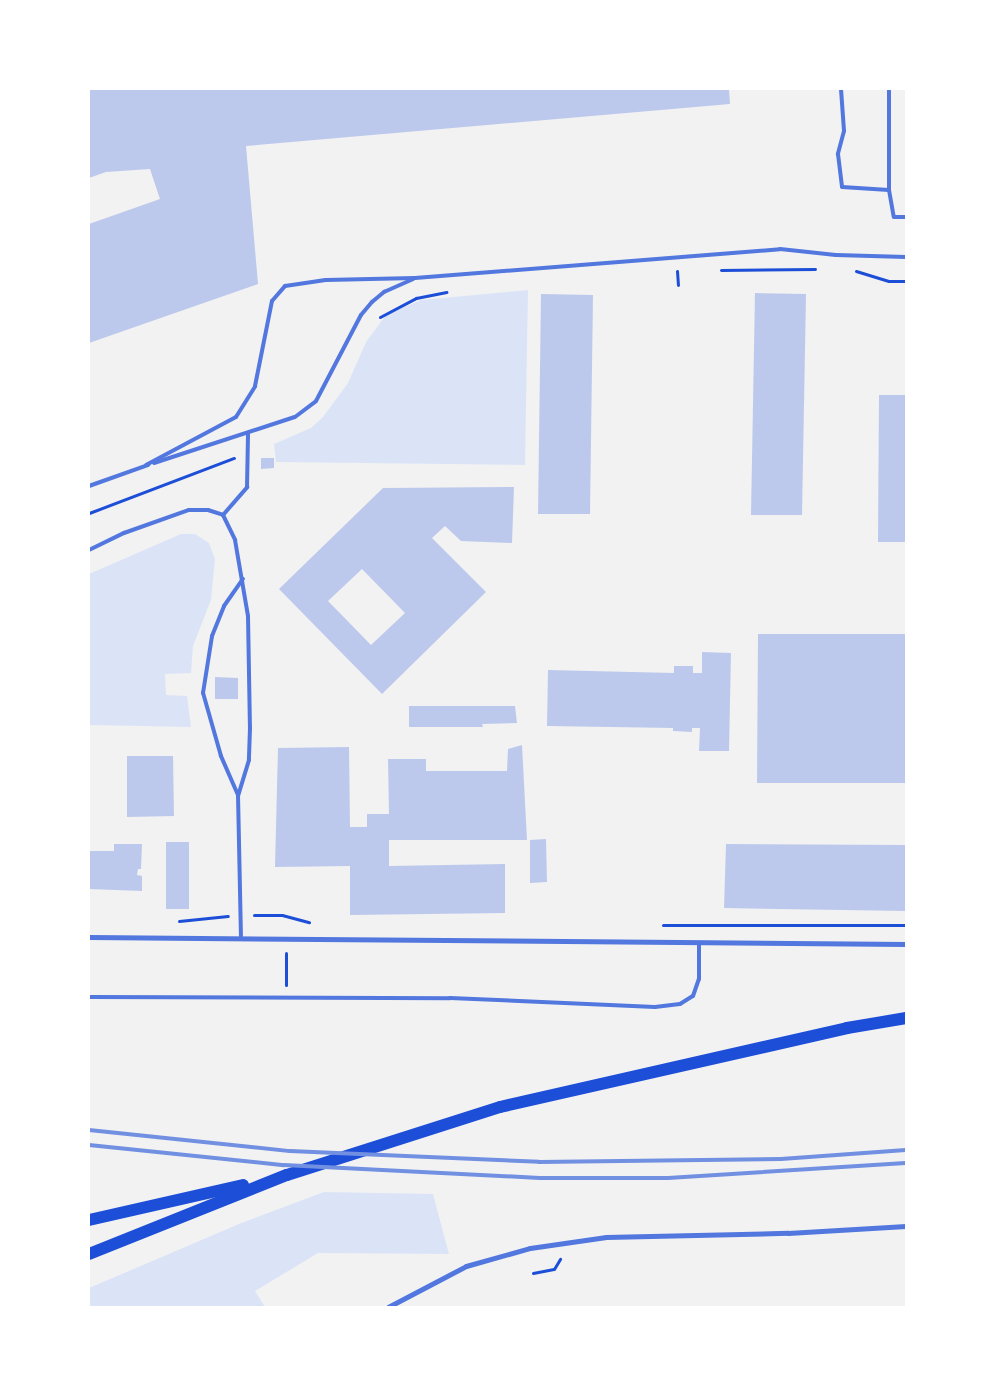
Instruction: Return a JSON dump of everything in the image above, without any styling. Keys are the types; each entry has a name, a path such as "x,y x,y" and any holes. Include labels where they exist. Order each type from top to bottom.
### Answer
{"main road":[{"path":"89,1254 287,1175 500,1107 848,1028 906,1018"},
{"path":"95,1219 287,1175"}],"street":[{"path":"89,937 240,936 699,944 906,944"},
{"path":"388,1307 466,1266 530,1248 606,1237 906,1226"}],"lane":[{"path":"842,89 844,131 838,154 842,187 889,190"},
{"path":"889,89 889,190 894,217 906,217"},
{"path":"146,465 236,417 255,386 272,301 285,286 326,280 415,278 780,249 836,256 906,257"},
{"path":"89,486 146,465 248,434 295,417 316,400 361,315 384,292 415,278"},
{"path":"222,515 247,488 248,434"},
{"path":"89,550 124,533 189,510 208,510 222,515 235,540 248,616 249,760 238,794 240,936"},
{"path":"238,794 221,756 204,693 212,636 224,606 243,579"},
{"path":"89,997 450,998 655,1007 680,1004 692,996 698,986 699,944"}],"path":[{"path":"712,270 819,269"},
{"path":"677,271 678,285"},
{"path":"667,272 686,271"},
{"path":"854,271 889,281 906,281"},
{"path":"372,325 394,307 408,301 455,291"},
{"path":"89,513 249,451"},
{"path":"172,921 240,915 286,917 314,922"},
{"path":"286,917 286,925"},
{"path":"661,925 906,925"},
{"path":"286,953 286,998"}],"shaded area":[{"path":"528,290 525,465 276,462 274,444 311,428 323,417 348,383 366,342 386,315 421,300"},
{"path":"181,534 195,534 209,543 215,559 211,600 193,646 191,673 165,674 166,695 187,696 191,727 89,725 89,574"},
{"path":"324,1192 433,1194 449,1254 318,1253 255,1291 265,1307 89,1307 89,1288 239,1224"}],"building":[{"path":"89,89 729,89 730,104 246,146 258,284 89,343 89,224 160,199 150,169 106,172 89,178"},
{"path":"755,293 806,294 802,515 751,515"},
{"path":"541,294 593,295 590,514 538,514"},
{"path":"879,395 906,395 906,542 878,542"},
{"path":"261,458 274,458 274,468 261,469"},
{"path":"514,487 512,543 461,541 445,526 432,538 486,592 382,694 279,589 383,488","holes":["362,569 405,613 371,645 328,601"]},
{"path":"758,634 906,634 906,783 757,783"},
{"path":"702,652 731,653 729,751 699,751 700,728 692,728 692,732 673,731 673,728 547,726 548,670 674,673 674,666 693,666 693,673 702,673"},
{"path":"215,677 238,678 238,699 215,699"},
{"path":"409,706 515,706 517,723 482,724 483,727 409,727"},
{"path":"522,745 527,840 389,840 389,866 505,864 505,913 350,915 350,866 275,867 278,748 349,747 350,827 367,827 367,814 389,814 388,759 426,759 426,771 507,771 508,749"},
{"path":"127,756 173,756 174,816 127,817"},
{"path":"546,839 547,882 530,883 530,840"},
{"path":"166,842 189,842 189,909 166,909"},
{"path":"114,844 142,844 141,869 138,869 137,875 142,876 142,891 89,889 89,851 114,851"},
{"path":"726,844 906,845 906,911 724,908"}],"railway":[{"path":"89,1130 290,1151 539,1162 781,1159 906,1150"},
{"path":"89,1145 284,1165 540,1178 668,1178 906,1163"}]}
